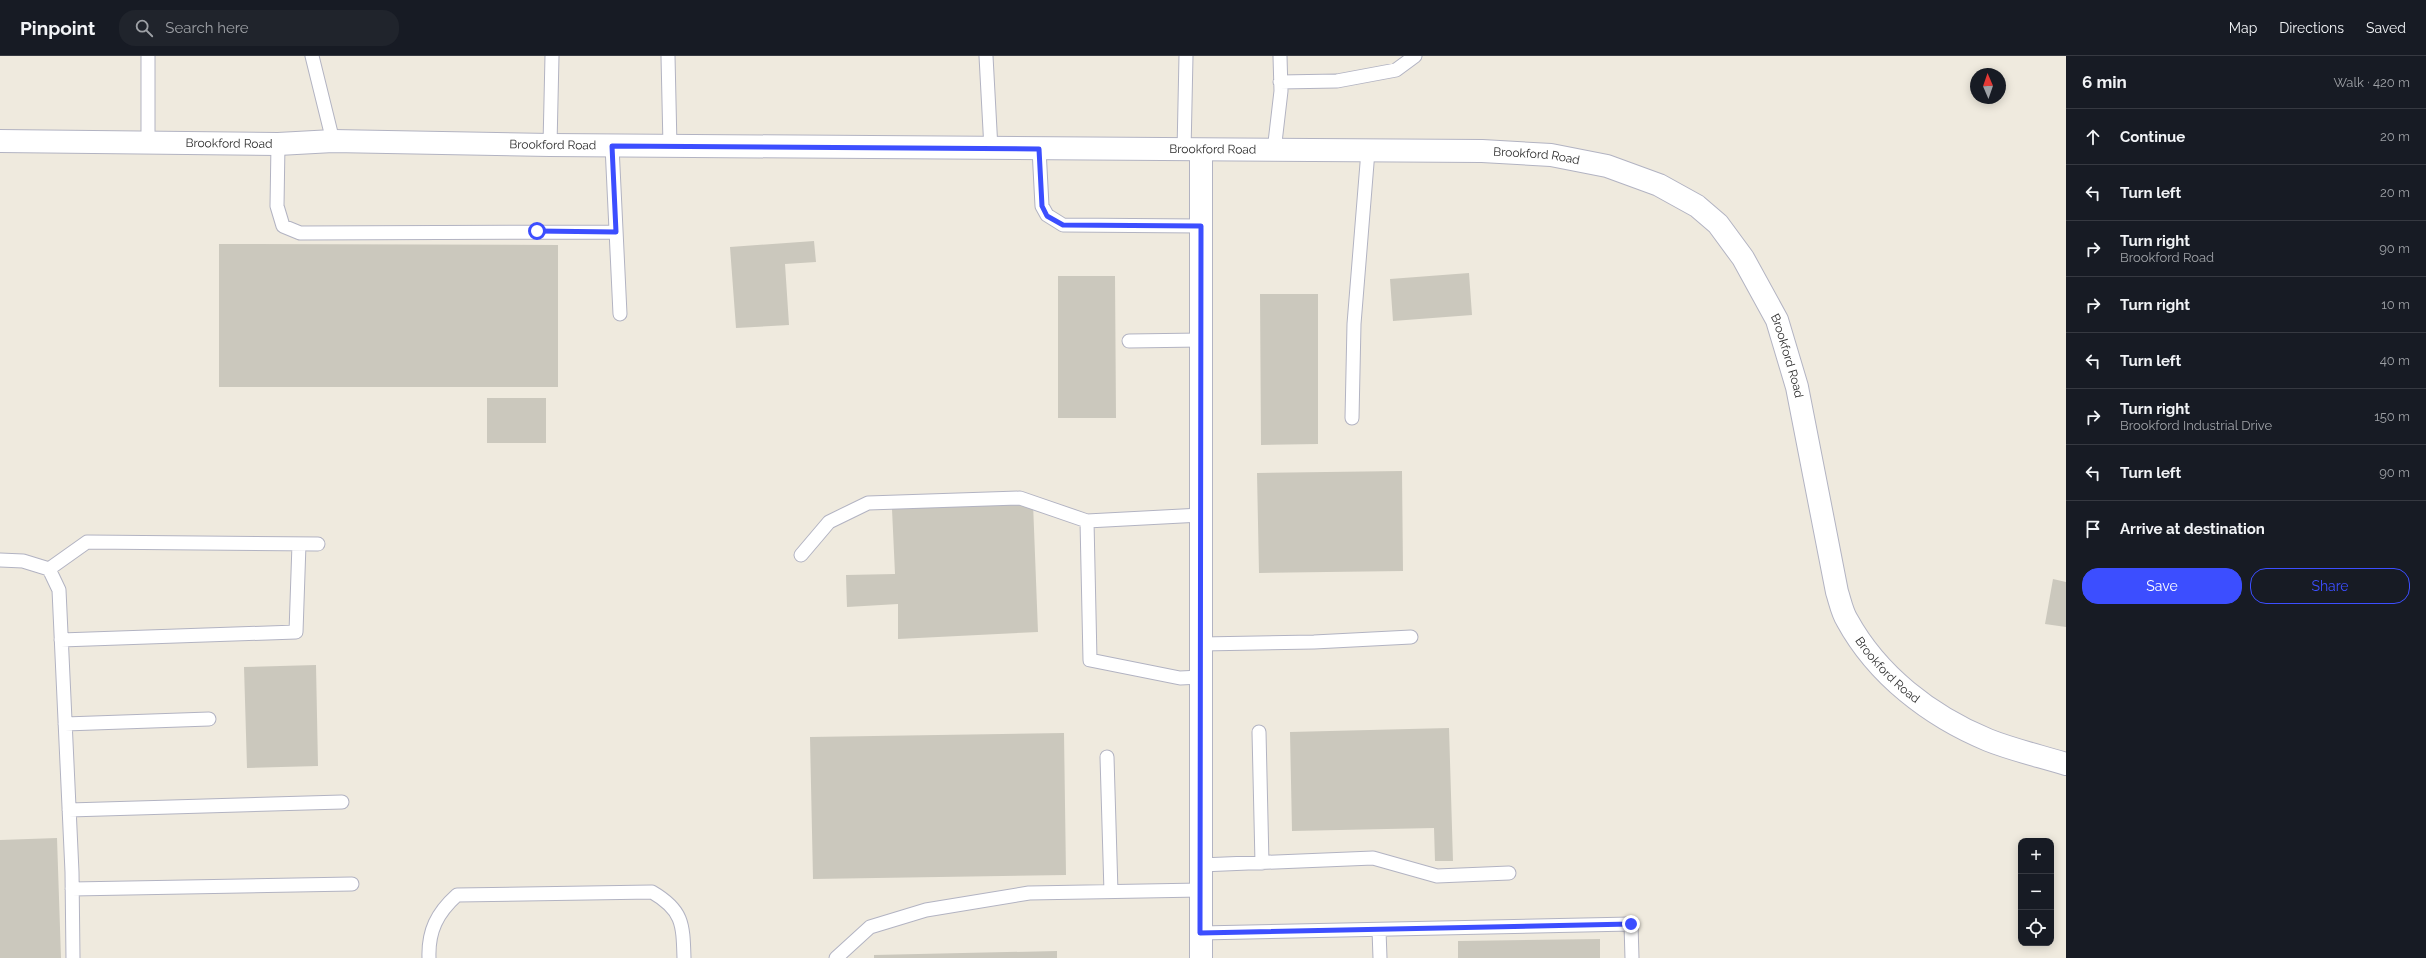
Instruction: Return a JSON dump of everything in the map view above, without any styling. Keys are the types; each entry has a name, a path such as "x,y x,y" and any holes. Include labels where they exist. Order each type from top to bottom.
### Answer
{"street":[{"name":"Brookford Road","path":"0,141 278,144 332,141 550,146 1192,151 1482,151 1552,155 1607,166 1660,185 1697,206 1718,224 1743,258 1776,320 1797,387 1837,592 1847,620 1869,653 1898,686 1956,726 1989,740 2066,764"},
{"path":"1192,151 1201,226 1200,958"}],"lane":[{"path":"148,56 148,142"},
{"path":"312,56 332,141"},
{"path":"550,146 552,56"},
{"path":"668,56 670,146"},
{"path":"986,56 991,149"},
{"path":"1186,56 1192,151"},
{"path":"1274,151 1280,82 1280,56"},
{"path":"1280,82 1337,81 1396,70 1415,56"},
{"path":"278,144 277,206 283,226 300,233 616,232"},
{"path":"612,146 620,314"},
{"path":"1039,149 1042,206 1047,216 1063,225 1201,226"},
{"path":"1352,418 1354,324 1368,151"},
{"path":"1129,341 1201,340"},
{"path":"801,555 829,522 868,503 1020,498 1087,521 1201,515"},
{"path":"1087,521 1090,660 1180,678 1201,678"},
{"path":"49,569 87,542 318,544"},
{"path":"61,640 296,632 299,544"},
{"path":"0,560 23,561 49,569 59,590 72,888 73,958"},
{"path":"1201,644 1314,642 1411,637"},
{"path":"65,724 209,719"},
{"path":"1259,732 1262,863"},
{"path":"1107,757 1111,892"},
{"path":"69,810 342,802"},
{"path":"1201,866 1373,858 1437,876 1508,873"},
{"path":"72,888 352,884"},
{"path":"836,958 870,927 926,910 1029,893 1201,890"},
{"path":"429,958 428,939 442,908 457,894 652,892 670,902 683,927 684,958"},
{"path":"1200,933 1631,924 1632,958"},
{"path":"1379,930 1380,958"}],"building":[{"path":"814,241 816,262 785,264 789,325 736,328 730,247"},
{"path":"219,244 558,245 558,387 219,387"},
{"path":"1469,273 1472,315 1393,321 1390,279"},
{"path":"1058,276 1115,276 1116,418 1058,418"},
{"path":"1260,294 1318,294 1318,444 1261,445"},
{"path":"487,398 546,398 546,443 487,443"},
{"path":"1402,471 1403,571 1259,573 1257,473"},
{"path":"1033,503 1038,632 898,639 898,604 847,607 846,575 895,574 892,509"},
{"path":"2053,579 2066,582 2066,627 2045,624"},
{"path":"316,665 318,766 247,768 244,667"},
{"path":"1449,728 1453,861 1435,861 1434,828 1292,831 1290,732"},
{"path":"1064,733 1066,875 813,879 810,737"},
{"path":"57,838 61,958 0,958 0,840"},
{"path":"1600,939 1600,958 1458,958 1458,941"},
{"path":"1057,951 1057,958 874,958 874,955"}],"route":[{"path":"537,231 616,232 612,146 1039,149 1042,206 1047,216 1063,225 1201,226 1200,933 1631,924"}]}
